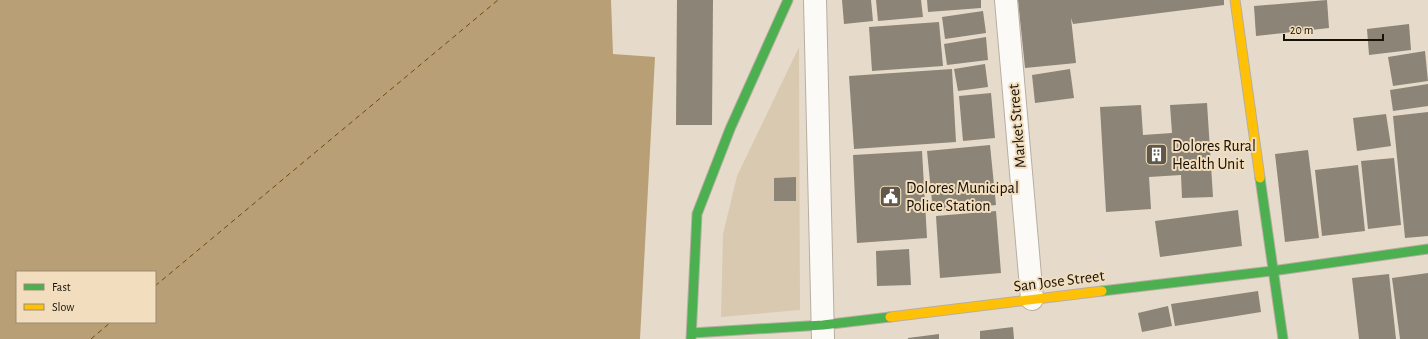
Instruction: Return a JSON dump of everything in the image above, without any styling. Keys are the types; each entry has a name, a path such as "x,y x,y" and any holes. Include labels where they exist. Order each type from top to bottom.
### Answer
{"street":[{"path":"692,336 697,214 730,129 788,0"},
{"path":"815,0 823,332"},
{"name":"Market Street","path":"1006,0 1032,299"},
{"path":"1235,0 1272,271 1283,339"},
{"name":"San Jose Street","path":"692,336 823,332 1032,299 1272,271 1428,249"}],"shaded area":[{"path":"0,0 611,0 613,54 655,57 640,339 0,339"},
{"path":"799,47 800,310 721,317 723,234 737,176"}],"building":[{"path":"677,0 713,0 712,125 676,125"},
{"path":"842,0 871,0 873,21 844,24"},
{"path":"876,0 921,0 923,17 878,21"},
{"path":"927,0 981,0 981,8 928,12"},
{"path":"1018,0 1224,0 1224,5 1073,24 1071,18 1076,63 1025,68"},
{"path":"1327,0 1329,28 1256,36 1254,6"},
{"path":"983,11 986,33 945,39 942,17"},
{"path":"939,22 943,66 872,71 869,27"},
{"path":"1409,24 1411,50 1369,55 1367,29"},
{"path":"986,37 988,60 947,65 944,44"},
{"path":"1425,51 1428,81 1393,86 1388,57"},
{"path":"985,64 988,87 958,91 954,69"},
{"path":"952,69 956,142 854,149 849,76"},
{"path":"1070,69 1074,98 1035,103 1032,75"},
{"path":"1428,84 1428,106 1393,111 1390,90"},
{"path":"991,93 995,138 963,141 959,96"},
{"name":"Dolores Rural Health Unit","path":"1207,103 1213,197 1182,198 1181,175 1149,177 1151,209 1106,212 1100,107 1141,105 1143,135 1172,133 1170,105"},
{"path":"1428,112 1428,236 1405,238 1393,116"},
{"path":"1386,114 1391,146 1357,151 1353,118"},
{"path":"990,145 996,205 933,212 927,151"},
{"path":"1308,150 1319,238 1285,242 1275,154"},
{"name":"Dolores Municipal Police Station","path":"922,151 927,238 857,243 853,155"},
{"path":"1394,158 1401,225 1368,229 1361,161"},
{"path":"1358,165 1365,231 1322,236 1315,170"},
{"path":"796,177 796,201 774,201 774,178"},
{"path":"1238,210 1242,246 1160,257 1155,221"},
{"path":"996,211 1001,273 940,278 936,216"},
{"path":"909,249 911,285 877,286 876,251"},
{"path":"1428,273 1428,339 1400,339 1392,278"},
{"path":"1389,274 1396,339 1359,339 1352,278"},
{"path":"1258,291 1261,312 1175,326 1171,304"},
{"path":"1168,306 1172,326 1142,332 1138,313"},
{"path":"1013,327 1014,339 980,339 980,331"},
{"path":"939,334 939,339 908,339 908,338"}],"ferry route":[{"path":"156,285 498,0"},
{"path":"91,339 110,323"}],"traffic: fast":[{"path":"691,339 697,214 730,129 788,0"},
{"path":"1260,178 1283,339"},
{"path":"1102,291 1272,271 1428,249"},
{"path":"692,333 823,325 890,317"}],"traffic: slow":[{"path":"1235,0 1260,178"},
{"path":"890,317 1102,291"}],"place":[{"name":"Dolores Rural Health Unit","path":"1156,155"},
{"name":"Dolores Municipal Police Station","path":"890,197"}]}
